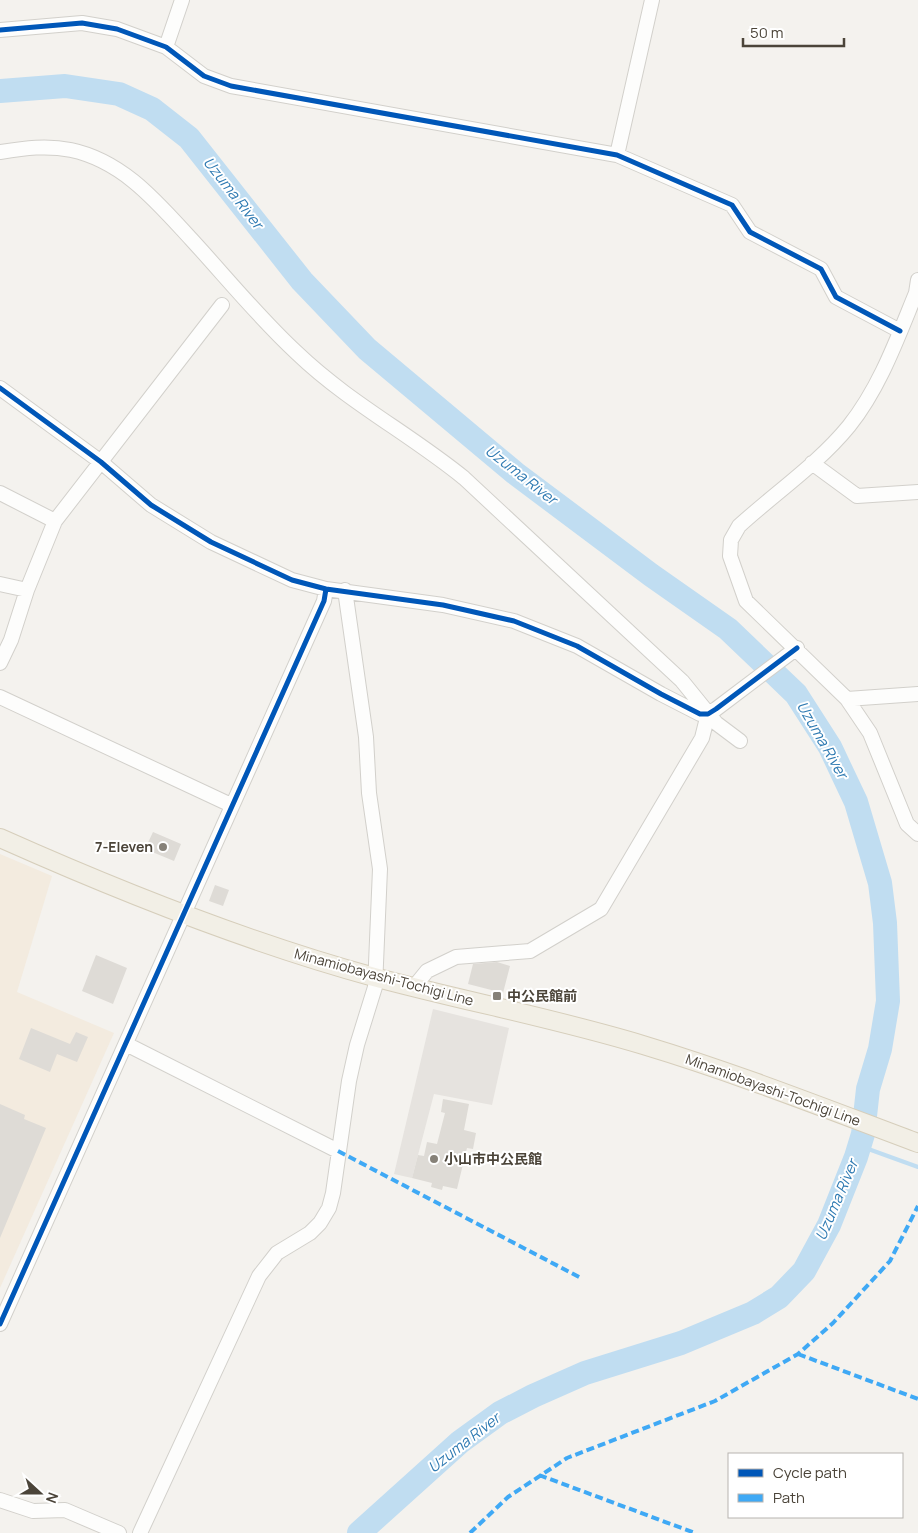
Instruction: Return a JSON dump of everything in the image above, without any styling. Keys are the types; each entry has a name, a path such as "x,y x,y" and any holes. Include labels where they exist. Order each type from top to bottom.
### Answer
{"main road":[{"name":"Minamiobayashi-Tochigi Line","path":"0,838 185,913 290,952 375,977 634,1042 735,1075 918,1143"}],"street":[{"path":"166,46 182,0"},
{"path":"616,155 652,0"},
{"path":"0,30 82,24 117,29 166,46 204,76 231,86 616,155 732,205 750,232 821,269 836,297 900,331"},
{"path":"0,152 42,146 72,150 99,159 139,185 296,353 353,401 442,460 464,478 682,681 712,711 716,723 740,741"},
{"path":"918,280 916,294 882,372 865,404 848,427 812,463 739,526 731,540 730,556 746,601 794,650 847,699 870,733 907,824 918,834"},
{"path":"0,663 11,640 27,590 55,521 222,305"},
{"path":"0,388 101,462 150,505 211,542 292,580 326,589 345,590 443,605 514,621 577,646 700,714 712,711 794,650"},
{"path":"812,463 857,496 918,492"},
{"path":"0,493 55,521"},
{"path":"0,584 27,590"},
{"path":"0,1324 324,601 326,589"},
{"path":"140,1533 259,1276 277,1253 310,1233 320,1223 329,1208 333,1193 338,1151 356,1045 374,996 380,869 369,793 366,737 345,590"},
{"path":"847,699 918,694"},
{"path":"0,697 231,805"},
{"path":"414,986 427,971 456,957 530,952 601,909 702,738 712,711"},
{"path":"126,1044 338,1151"},
{"path":"0,1500 33,1510 65,1510 120,1533"}],"shaded area":[{"path":"0,854 52,876 17,992 114,1033 0,1288"},
{"path":"433,1009 509,1028 492,1105 434,1094 412,1178 394,1174"}],"building":[{"name":"7-Eleven","path":"153,832 181,844 174,861 145,849"},
{"path":"215,885 229,890 223,906 209,901"},
{"path":"96,955 127,968 113,1004 82,991"},
{"path":"497,962 510,966 503,993 468,984 473,964"},
{"path":"31,1028 70,1044 76,1032 88,1037 77,1062 57,1054 50,1072 19,1059"},
{"name":"小山市中公民館","path":"443,1099 469,1104 464,1130 476,1133 473,1149 467,1148 457,1189 443,1186 442,1190 431,1187 432,1183 412,1178 418,1155 424,1156 427,1142 437,1144 445,1113 441,1112"},
{"path":"0,1104 25,1115 24,1119 46,1128 0,1238"}],"waterway":[{"name":"Uzuma River","path":"0,91 65,86 119,94 152,109 189,138 302,281 367,349 515,473 651,575 728,629 796,694 830,747 856,802 880,883 885,923 888,1001 880,1049 868,1089 863,1134 856,1157 829,1225 804,1271 779,1297 753,1313 681,1343 585,1373 500,1413 460,1442 359,1533"},
{"path":"860,1146 918,1167"}],"marked path":[{"path":"338,1151 581,1278"},
{"path":"470,1533 508,1497 567,1458 715,1401 798,1354 833,1323 890,1261 918,1206"},
{"path":"798,1354 918,1399"},
{"path":"539,1475 695,1533"}],"cycle path":[{"path":"0,30 82,23 117,29 166,47 204,76 231,86 617,155 732,205 750,232 821,269 836,297 900,331"},
{"path":"0,388 101,462 151,505 211,542 292,580 326,589 443,605 514,621 577,646 700,714 708,714 716,709 797,648"},
{"path":"0,1324 324,601 326,589"}],"place":[{"name":"7-Eleven","path":"163,847"},
{"name":"中公民館前","path":"497,996"},
{"name":"小山市中公民館","path":"434,1159"}]}
